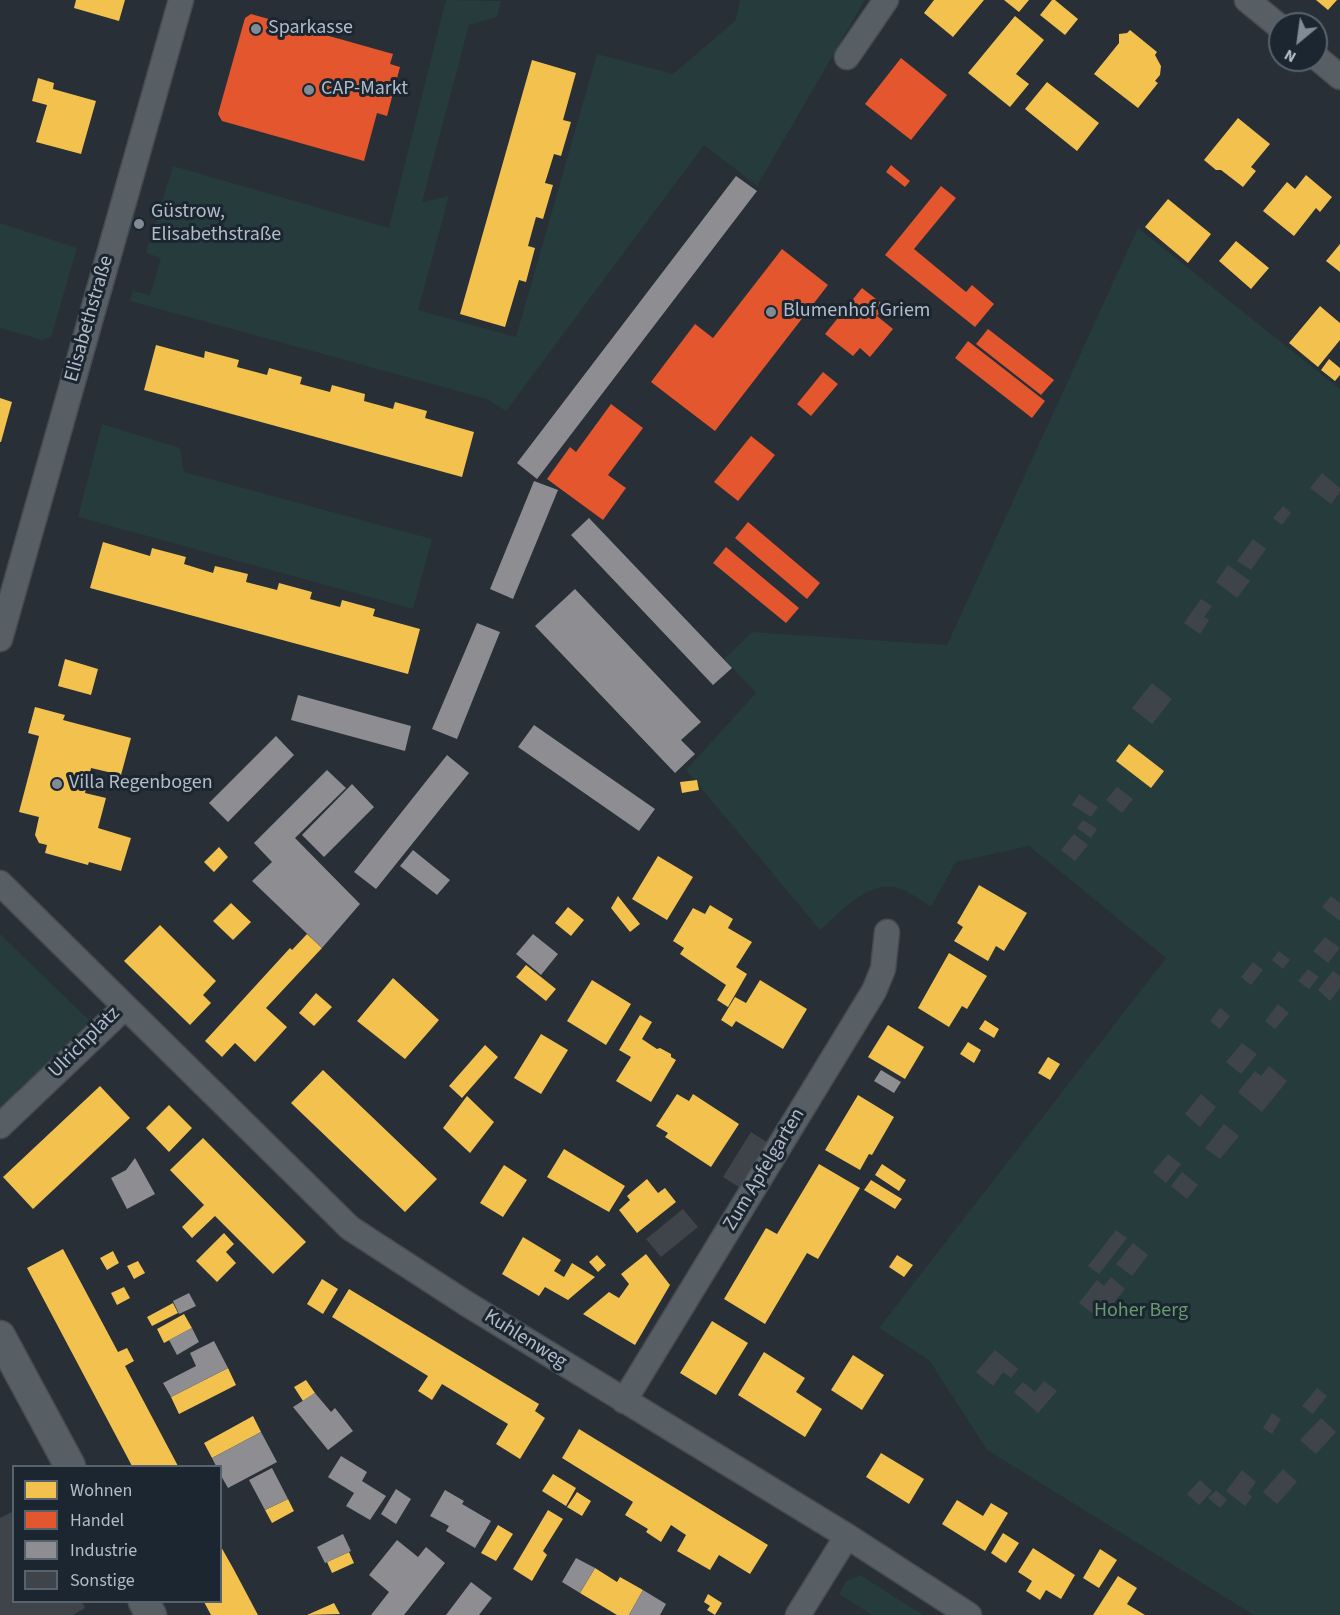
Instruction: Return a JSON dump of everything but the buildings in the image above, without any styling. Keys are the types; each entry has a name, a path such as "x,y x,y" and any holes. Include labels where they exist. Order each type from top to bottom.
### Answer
{"street":[{"name":"Elisabethstraße","path":"0,639 181,0"},
{"path":"847,57 886,0"},
{"path":"1247,0 1268,17"},
{"path":"1328,67 1340,77"},
{"name":"Ulrichplatz","path":"0,883 125,1007 0,1126"},
{"name":"Zum Apfelgarten","path":"624,1401 874,991 883,969 887,932"},
{"name":"Kuhlenweg","path":"125,1007 350,1228 467,1304 847,1536 969,1615"},
{"path":"0,1336 69,1465"},
{"path":"798,1615 847,1536"}],"green space":[{"path":"446,0 501,1 497,17 469,25 422,202 449,196 418,310 516,337 597,54 673,74 735,21 740,0 865,0 757,186 704,145 506,411 487,399 130,301 133,291 150,295 161,258 146,253 173,166 389,228"},
{"path":"0,223 77,248 51,337 42,340 0,328"},
{"name":"Hoher Berg","path":"1138,228 1340,389 1340,1615 1254,1615 987,1450 929,1360 879,1328 1166,958 1029,846 956,862 931,907 907,892 894,887 882,887 860,896 820,930 686,770 756,693 724,659 752,632 947,645"},
{"path":"102,424 180,448 184,472 432,539 413,609 78,517"},
{"path":"0,934 91,1022 0,1107"},
{"path":"860,1575 923,1615 872,1615 839,1594 846,1581"}],"place":[{"name":"Sparkasse","path":"256,29"},
{"name":"CAP-Markt","path":"309,90"},
{"name":"Güstrow, Elisabethstraße","path":"139,224"},
{"name":"Blumenhof Griem","path":"771,312"},
{"name":"Villa Regenbogen","path":"57,784"}]}
